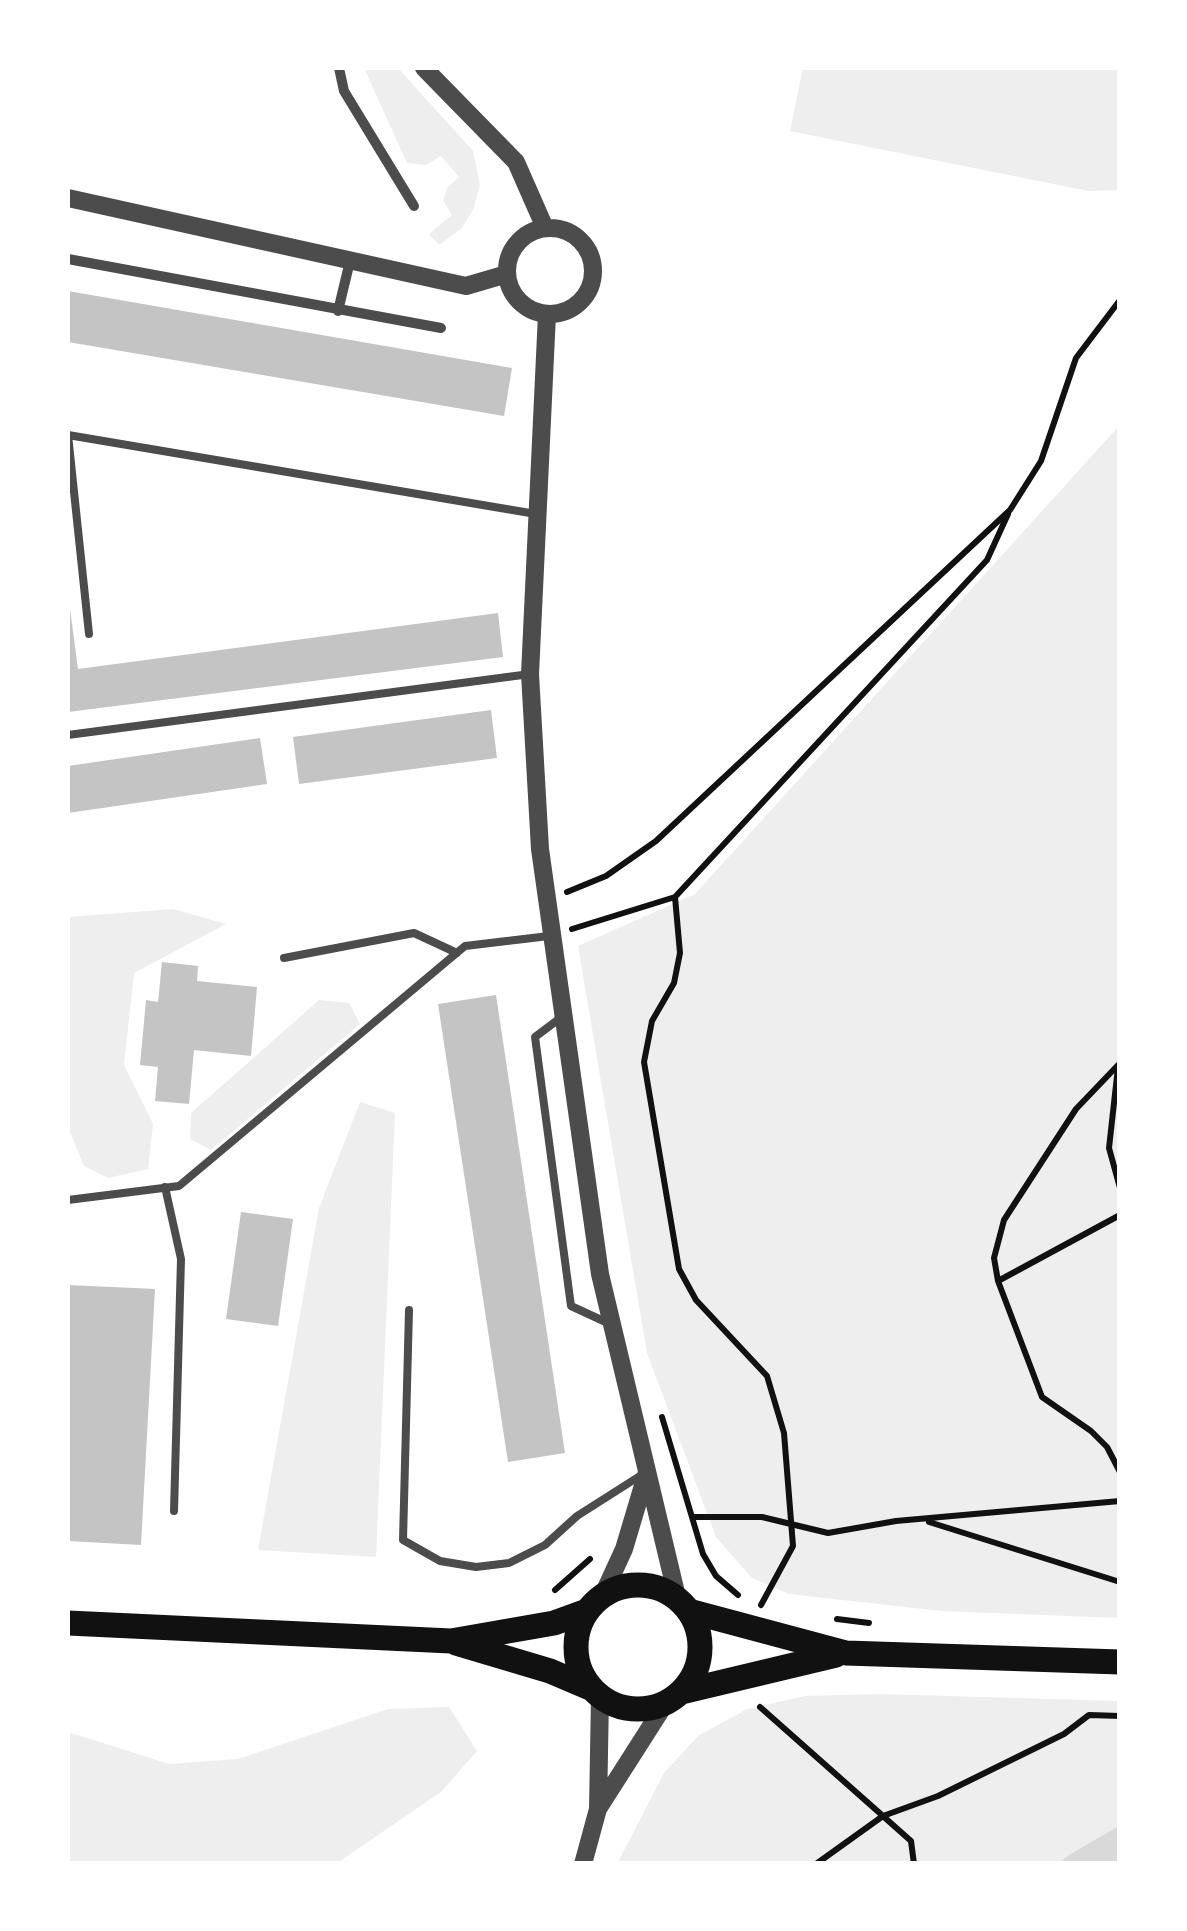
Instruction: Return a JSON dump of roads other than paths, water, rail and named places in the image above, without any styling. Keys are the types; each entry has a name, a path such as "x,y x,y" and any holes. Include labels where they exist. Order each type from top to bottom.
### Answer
{"main road":[{"path":"68,1623 451,1641 554,1622 617,1590 650,1587 684,1606 846,1653 1120,1662"},
{"path":"594,1604 576,1642 595,1692"},
{"path":"673,1698 698,1659 696,1628 684,1606"},
{"path":"451,1641 550,1670 632,1709 846,1653"}],"street":[{"path":"339,68 344,90 414,206"},
{"path":"424,68 516,162 545,228"},
{"path":"68,198 466,286 507,274"},
{"path":"545,228 576,237 592,263 592,280 580,302 546,314 524,306 515,296 507,274 510,256 520,240 545,228"},
{"path":"68,259 441,328"},
{"path":"338,311 350,261"},
{"path":"546,314 530,674 540,850 610,1324 684,1606"},
{"path":"594,1604 624,1549 647,1472"},
{"path":"583,1864 598,1809 595,1692"},
{"path":"598,1809 673,1698"}],"lane":[{"path":"89,634 68,435 536,514"},
{"path":"68,735 530,674"},
{"path":"284,958 414,934 457,953"},
{"path":"68,1200 179,1186 465,946 552,936"},
{"path":"563,1016 535,1037 571,1306 610,1324"},
{"path":"164,1188 181,1259 174,1511"},
{"path":"409,1310 403,1540 440,1560 476,1567 510,1563 545,1545 576,1516 647,1472"}]}
